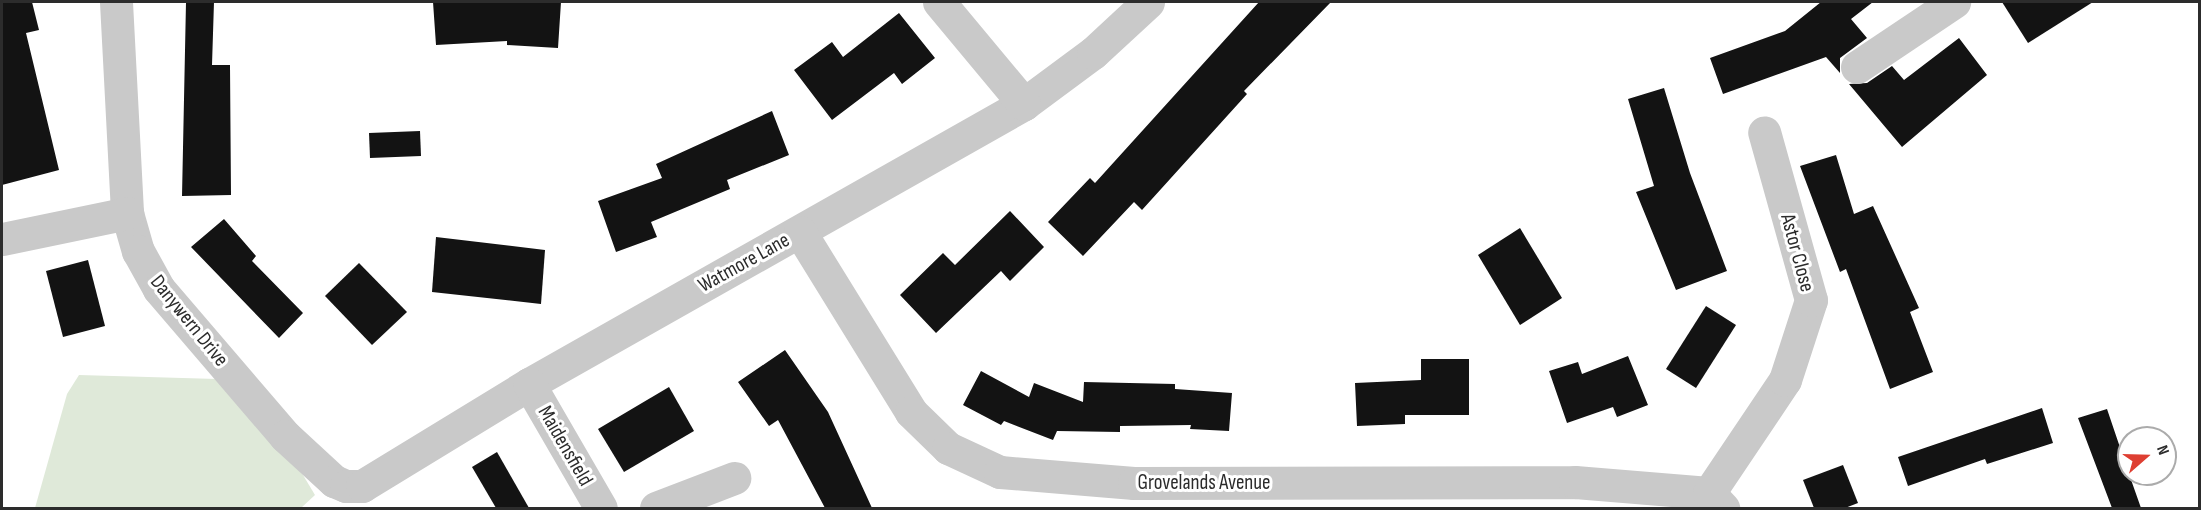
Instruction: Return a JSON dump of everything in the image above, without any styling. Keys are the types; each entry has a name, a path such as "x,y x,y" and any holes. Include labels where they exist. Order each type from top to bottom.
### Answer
{"street":[{"name":"Danywern Drive","path":"116,2 127,213 138,251 159,289 285,436 334,481 341,497"},
{"path":"939,2 1024,104"},
{"name":"Watmore Lane","path":"341,497 529,384 1024,104 1093,53 1148,2"},
{"path":"1857,67 1954,2"},
{"name":"Astor Close","path":"1716,501 1785,380 1811,300 1764,132"},
{"path":"2,239 127,213"},
{"name":"Grovelands Avenue","path":"800,232 911,412 948,448 1000,472 1134,496 1575,482 1716,501"},
{"name":"Maidensfield","path":"529,384 601,508"},
{"path":"656,508 734,478"}],"green space":[{"path":"79,375 217,379 303,475 315,495 301,508 35,508 67,394"}],"building":[{"path":"2,2 32,2 39,30 26,33 59,170 2,185"},
{"path":"186,2 214,2 212,65 230,65 231,195 182,196"},
{"path":"433,2 561,2 558,48 507,45 507,41 436,45"},
{"path":"1259,2 1331,2 1244,91 1247,94 1142,210 1134,202 1083,256 1048,222 1090,178 1095,183"},
{"path":"1821,2 1873,2 1851,19 1867,38 1840,58 1840,73 1826,57 1723,94 1710,58 1785,31"},
{"path":"2002,2 2093,2 2028,43"},
{"path":"899,13 935,58 902,84 894,73 832,120 794,70 832,42 843,57"},
{"path":"1959,38 1987,75 1902,147 1849,84 1867,83 1892,66 1904,80"},
{"path":"1664,88 1690,173 1727,271 1676,290 1636,192 1654,186 1628,99"},
{"path":"772,111 789,155 727,180 730,189 651,222 657,237 616,252 598,201 662,178 656,164"},
{"path":"420,131 421,156 370,158 369,133"},
{"path":"1836,155 1854,214 1873,206 1919,308 1910,312 1933,372 1890,389 1846,269 1840,272 1800,166"},
{"path":"1010,211 1044,247 1010,281 1001,271 936,333 900,295 943,253 955,265"},
{"path":"224,219 256,256 252,261 303,313 279,338 191,247"},
{"path":"1520,228 1562,298 1520,325 1478,255"},
{"path":"436,237 545,250 541,304 432,292"},
{"path":"88,260 105,326 63,337 46,271"},
{"path":"359,263 407,312 372,345 325,296"},
{"path":"1706,306 1736,325 1696,388 1666,369"},
{"path":"785,350 828,412 872,508 825,508 778,420 769,426 738,382"},
{"path":"1628,356 1648,405 1617,417 1613,407 1567,423 1549,371 1578,362 1582,374"},
{"path":"1421,359 1469,359 1469,415 1405,415 1405,424 1357,426 1355,383 1421,380"},
{"path":"981,371 1029,397 1034,383 1083,402 1084,382 1175,384 1175,389 1232,393 1229,431 1190,429 1191,425 1120,426 1120,432 1057,431 1053,440 1004,421 1001,425 963,405"},
{"path":"669,387 694,431 624,472 598,429"},
{"path":"2042,408 2053,443 1987,464 1985,459 1908,486 1898,457"},
{"path":"2107,409 2117,438 2117,486 2133,486 2141,508 2112,508 2078,418"},
{"path":"497,452 529,508 496,508 472,467"},
{"path":"1843,465 1858,503 1845,508 1814,508 1803,480"}]}
